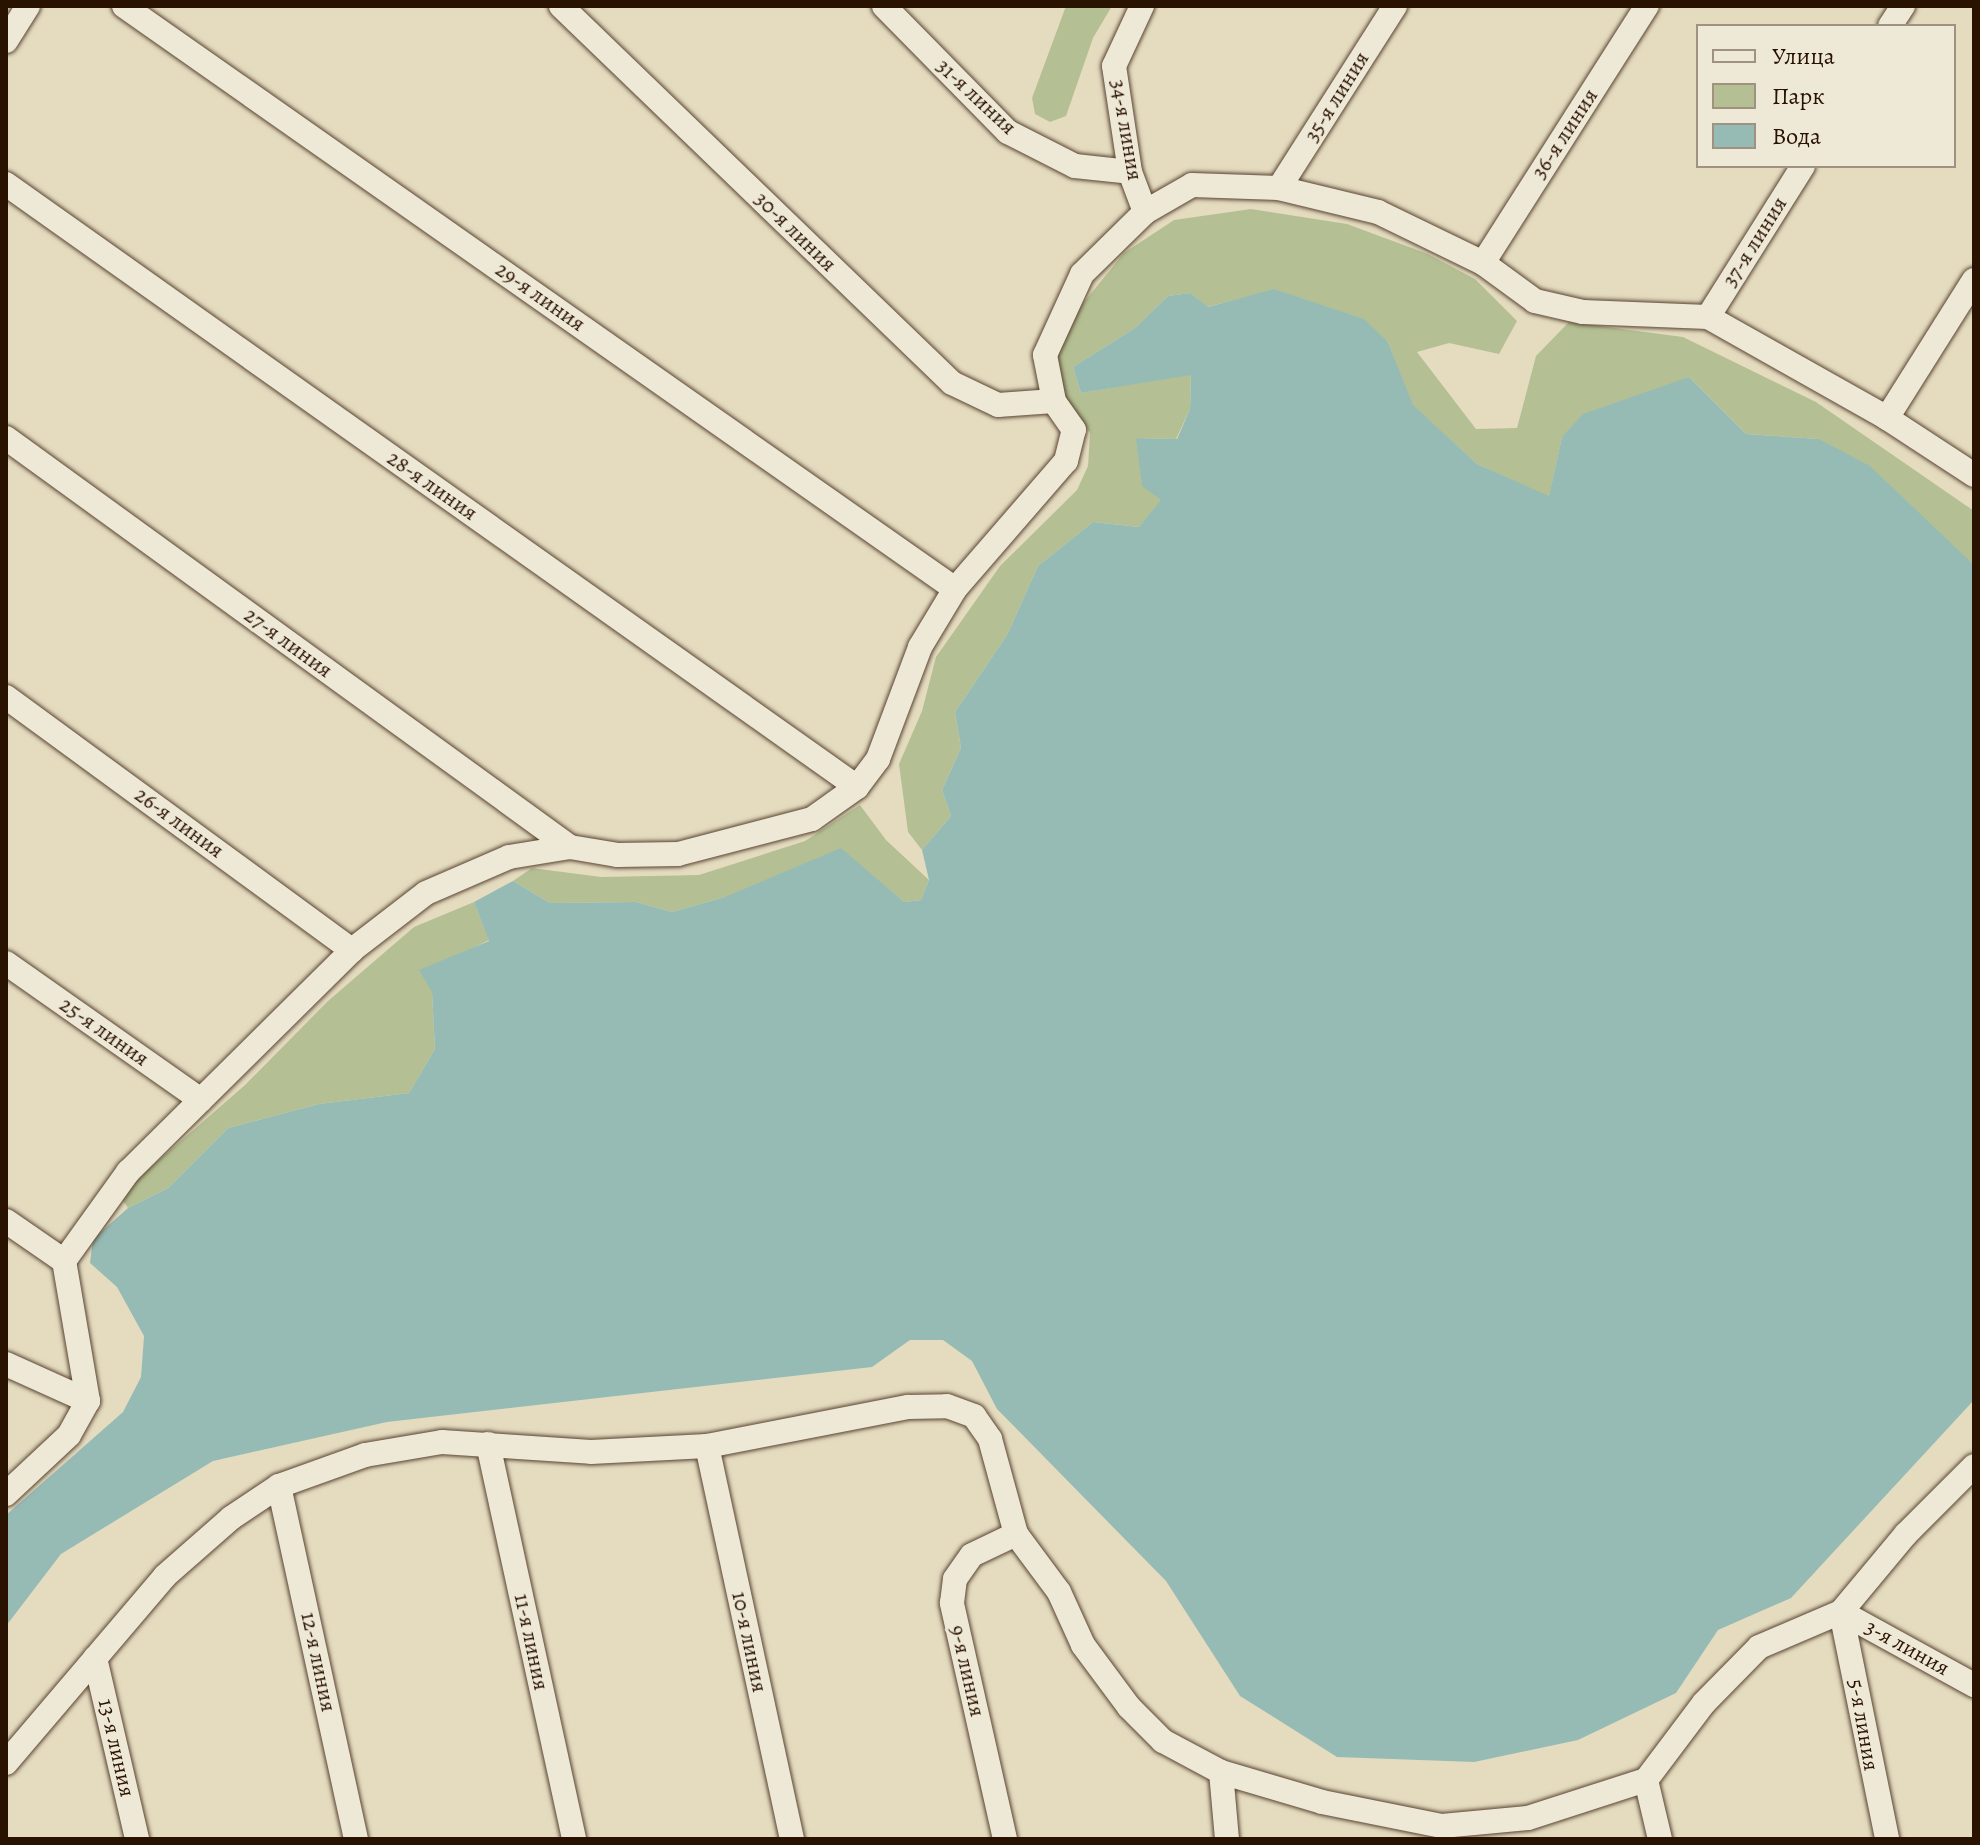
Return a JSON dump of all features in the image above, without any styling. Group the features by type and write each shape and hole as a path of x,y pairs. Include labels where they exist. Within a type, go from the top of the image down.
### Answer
{"street":[{"path":"6,41 28,6"},
{"name":"29-я линия","path":"124,6 955,589"},
{"name":"30-я линия","path":"561,6 952,383 998,405 1054,401"},
{"name":"31-я линия","path":"884,6 1008,132 1075,166 1130,172"},
{"name":"34-я линия","path":"1142,6 1114,66 1130,172 1145,212"},
{"name":"35-я линия","path":"1279,188 1395,6"},
{"name":"36-я линия","path":"1483,263 1647,6"},
{"path":"1891,24 1903,6"},
{"name":"37-я линия","path":"1708,317 1802,168"},
{"name":"28-я линия","path":"6,184 857,787"},
{"path":"6,1494 69,1435 88,1401 64,1261 128,1172 352,950 426,893 509,857 570,847 618,855 678,854 812,819 857,787 878,759 920,647 955,589 1066,461 1074,430 1054,401 1045,355 1082,274 1145,212 1192,185 1279,188 1378,212 1483,263 1535,301 1583,312 1708,317 1887,418 1974,475"},
{"path":"1887,418 1974,280"},
{"name":"27-я линия","path":"6,438 570,847"},
{"name":"26-я линия","path":"6,697 352,950"},
{"name":"25-я линия","path":"6,963 201,1100"},
{"path":"6,1221 64,1261"},
{"path":"6,1364 88,1401"},
{"path":"6,1763 165,1576 231,1518 279,1486 365,1455 442,1442 591,1452 707,1446 908,1407 947,1406 974,1416 990,1439 1016,1534 1059,1592 1083,1645 1129,1707 1163,1741 1221,1772 1322,1802 1443,1832 1528,1818 1646,1780 1704,1703 1759,1647 1841,1612 1906,1534 1974,1466"},
{"name":"11-я линия","path":"488,1444 574,1839"},
{"name":"10-я линия","path":"707,1446 792,1839"},
{"name":"12-я линия","path":"279,1486 356,1839"},
{"name":"9-я линия","path":"1005,1839 952,1603 955,1579 972,1555 1016,1534"},
{"name":"3-я линия","path":"1841,1612 1974,1685"},
{"name":"5-я линия","path":"1841,1612 1887,1839"},
{"name":"13-я линия","path":"95,1658 137,1839"},
{"path":"1221,1772 1227,1839"},
{"path":"1646,1780 1660,1839"}],"green space":[{"path":"1066,6 1112,6 1093,38 1066,116 1050,122 1035,114 1032,98"},
{"path":"1251,209 1347,224 1428,254 1475,279 1517,321 1499,354 1449,343 1417,352 1476,429 1517,428 1536,356 1569,322 1683,337 1816,402 1974,511 1974,565 1819,439 1746,434 1689,377 1562,437 1549,497 1477,464 1412,405 1388,342 1274,290 1207,307 1190,293 1168,296 1135,328 1073,367 1081,393 1191,374 1190,409 1176,439 1136,438 1162,500 1139,527 1093,522 1038,566 1007,635 955,712 961,748 942,790 951,816 922,850 908,832 899,764 922,711 936,657 1000,566 1077,490 1088,466 1090,433 1058,386 1057,354 1080,307 1124,253 1174,220"},
{"path":"860,805 886,840 929,880 921,900 904,902 890,891 725,897 672,912 636,902 550,903 513,881 532,868 601,877 699,875 805,841"},
{"path":"474,902 489,940 463,953 432,992 435,1049 409,1093 319,1104 228,1128 168,1188 128,1208 119,1195 245,1085 328,1001 414,927"}],"water":[{"path":"1274,289 1364,319 1388,342 1413,405 1477,464 1549,496 1562,437 1583,414 1689,377 1746,434 1819,439 1870,466 1974,565 1974,1400 1791,1598 1718,1630 1676,1693 1578,1740 1474,1762 1337,1757 1240,1696 1166,1581 997,1409 972,1361 943,1340 910,1340 872,1367 387,1422 213,1461 61,1554 6,1626 6,1515 123,1412 141,1377 144,1336 117,1287 90,1263 93,1239 128,1208 168,1188 228,1128 319,1104 409,1093 435,1049 432,992 419,970 489,941 474,902 513,881 550,903 636,902 672,912 725,897 841,848 904,902 921,900 929,880 922,850 951,816 942,790 961,748 955,712 1007,635 1038,566 1093,522 1139,527 1161,500 1142,486 1136,438 1177,439 1190,409 1191,375 1081,393 1073,367 1135,328 1168,296 1190,293 1208,307"}]}
